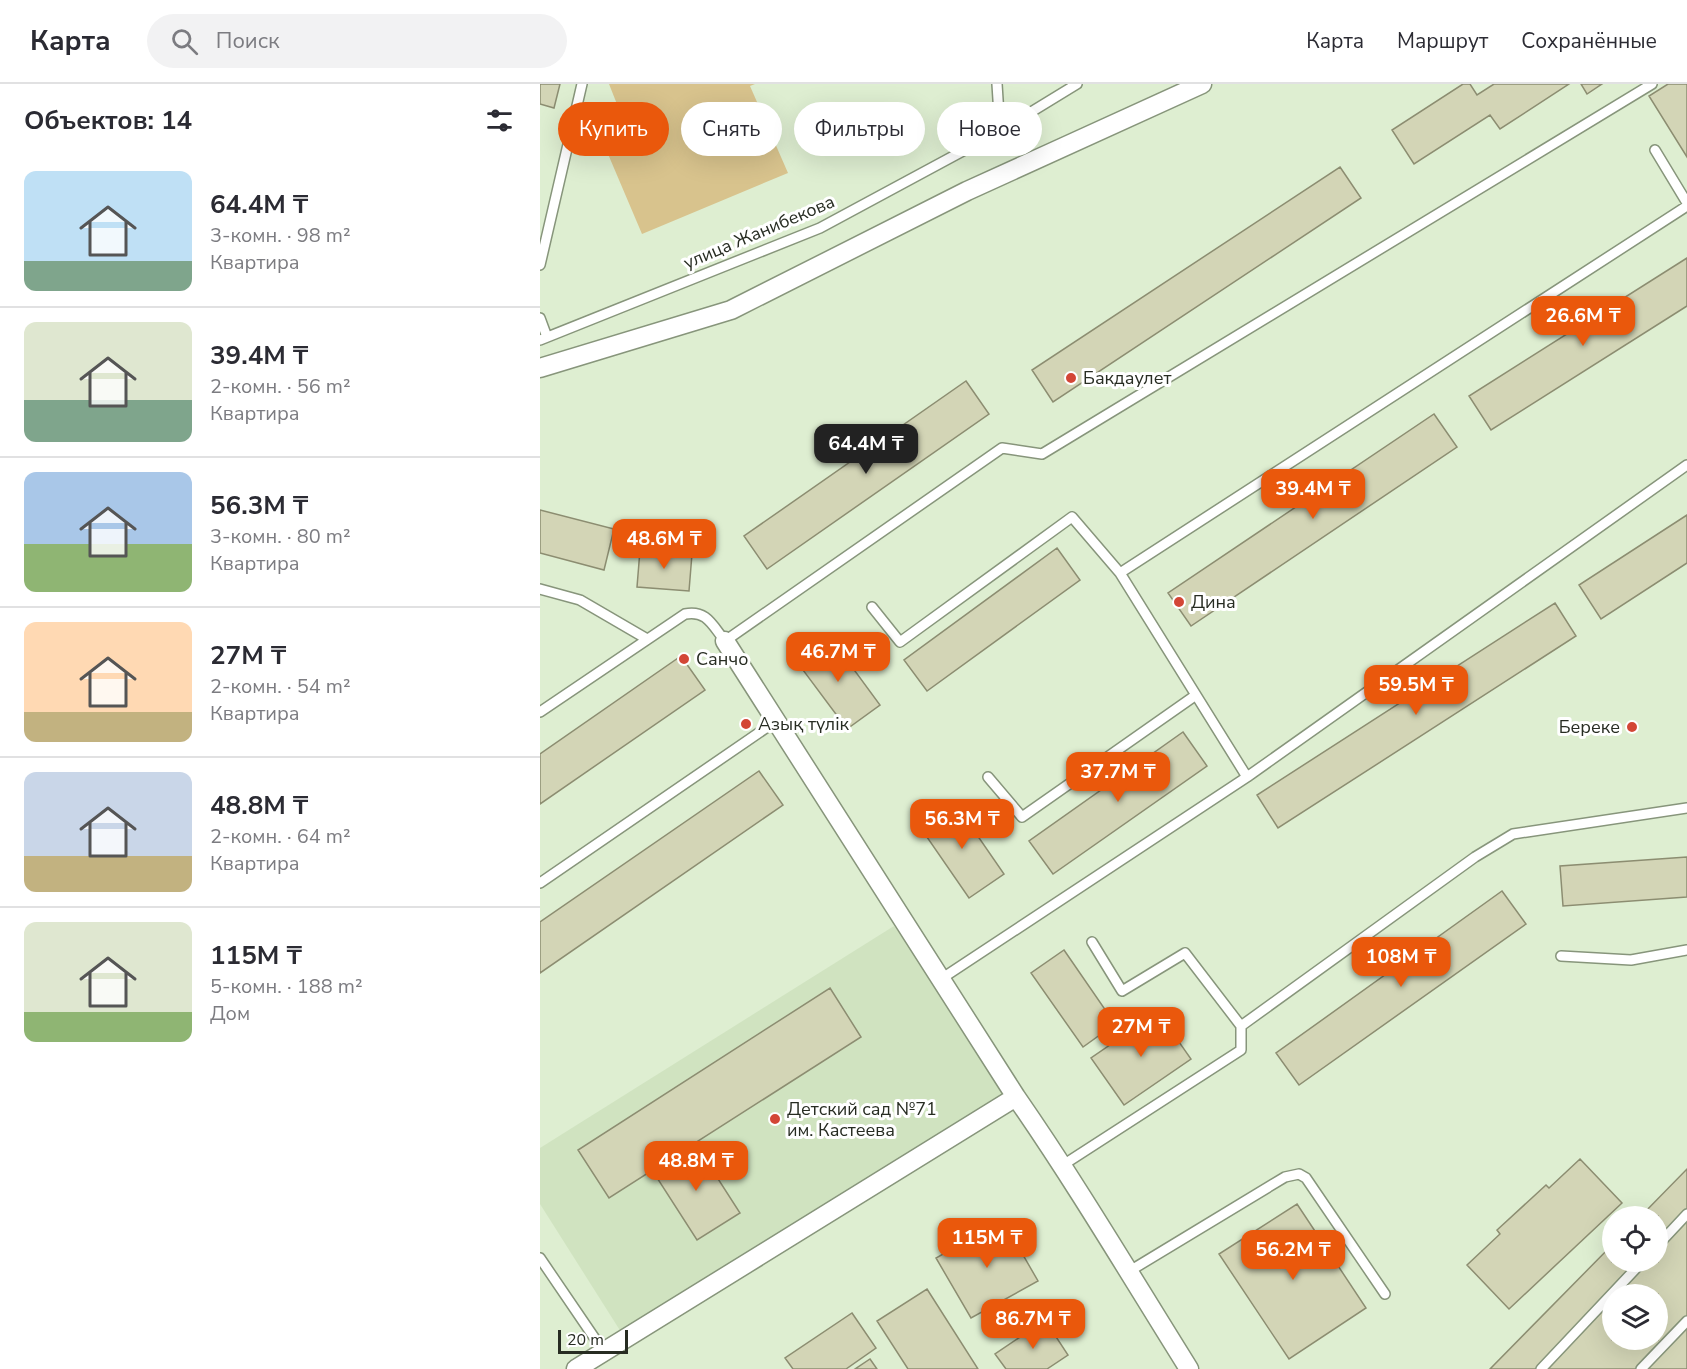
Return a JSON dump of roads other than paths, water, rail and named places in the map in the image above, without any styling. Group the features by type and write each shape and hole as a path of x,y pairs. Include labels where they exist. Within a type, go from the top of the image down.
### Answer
{"street":[{"path":"540,368 731,310 967,191 1202,84"},
{"path":"725,641 1016,1097 1063,1165 1190,1369"},
{"path":"576,1369 1016,1097"}],"lane":[{"path":"540,265 582,84"},
{"path":"998,84 999,102"},
{"name":"улица Жанибекова","path":"1042,105 1077,84"},
{"path":"540,712 685,614 696,612 705,616 725,641 1002,448 1042,454 1652,84"},
{"path":"1120,573 1687,204 1655,150"},
{"name":"улица Жанибекова","path":"543,338 820,228 954,156"},
{"path":"540,318 543,338"},
{"path":"941,979 1247,777 1687,465"},
{"path":"872,607 900,642 1072,517 1120,573 1247,777"},
{"path":"540,589 580,600 647,639"},
{"path":"988,777 1022,817 1196,695"},
{"path":"540,883 776,722"},
{"path":"1241,1026 1475,856 1513,834 1687,808"},
{"path":"1063,1165 1240,1050 1241,1026 1185,953 1122,991 1092,942"},
{"path":"1561,957 1631,960 1687,950"},
{"path":"1128,1272 1285,1178 1299,1174 1306,1178 1384,1294"},
{"path":"1668,1234 1687,1214"},
{"path":"540,1258 543,1270 604,1352"},
{"path":"1541,1369 1633,1272"},
{"path":"1641,1369 1687,1321"}],"place":[{"name":"Бакдаулет","path":"1071,378"},
{"name":"Дина","path":"1179,602"},
{"name":"Санчо","path":"684,659"},
{"name":"Азық түлік","path":"746,724"},
{"name":"Береке","path":"1632,727"},
{"name":"Детский сад №71 им. Кастеева","path":"775,1119"}]}
